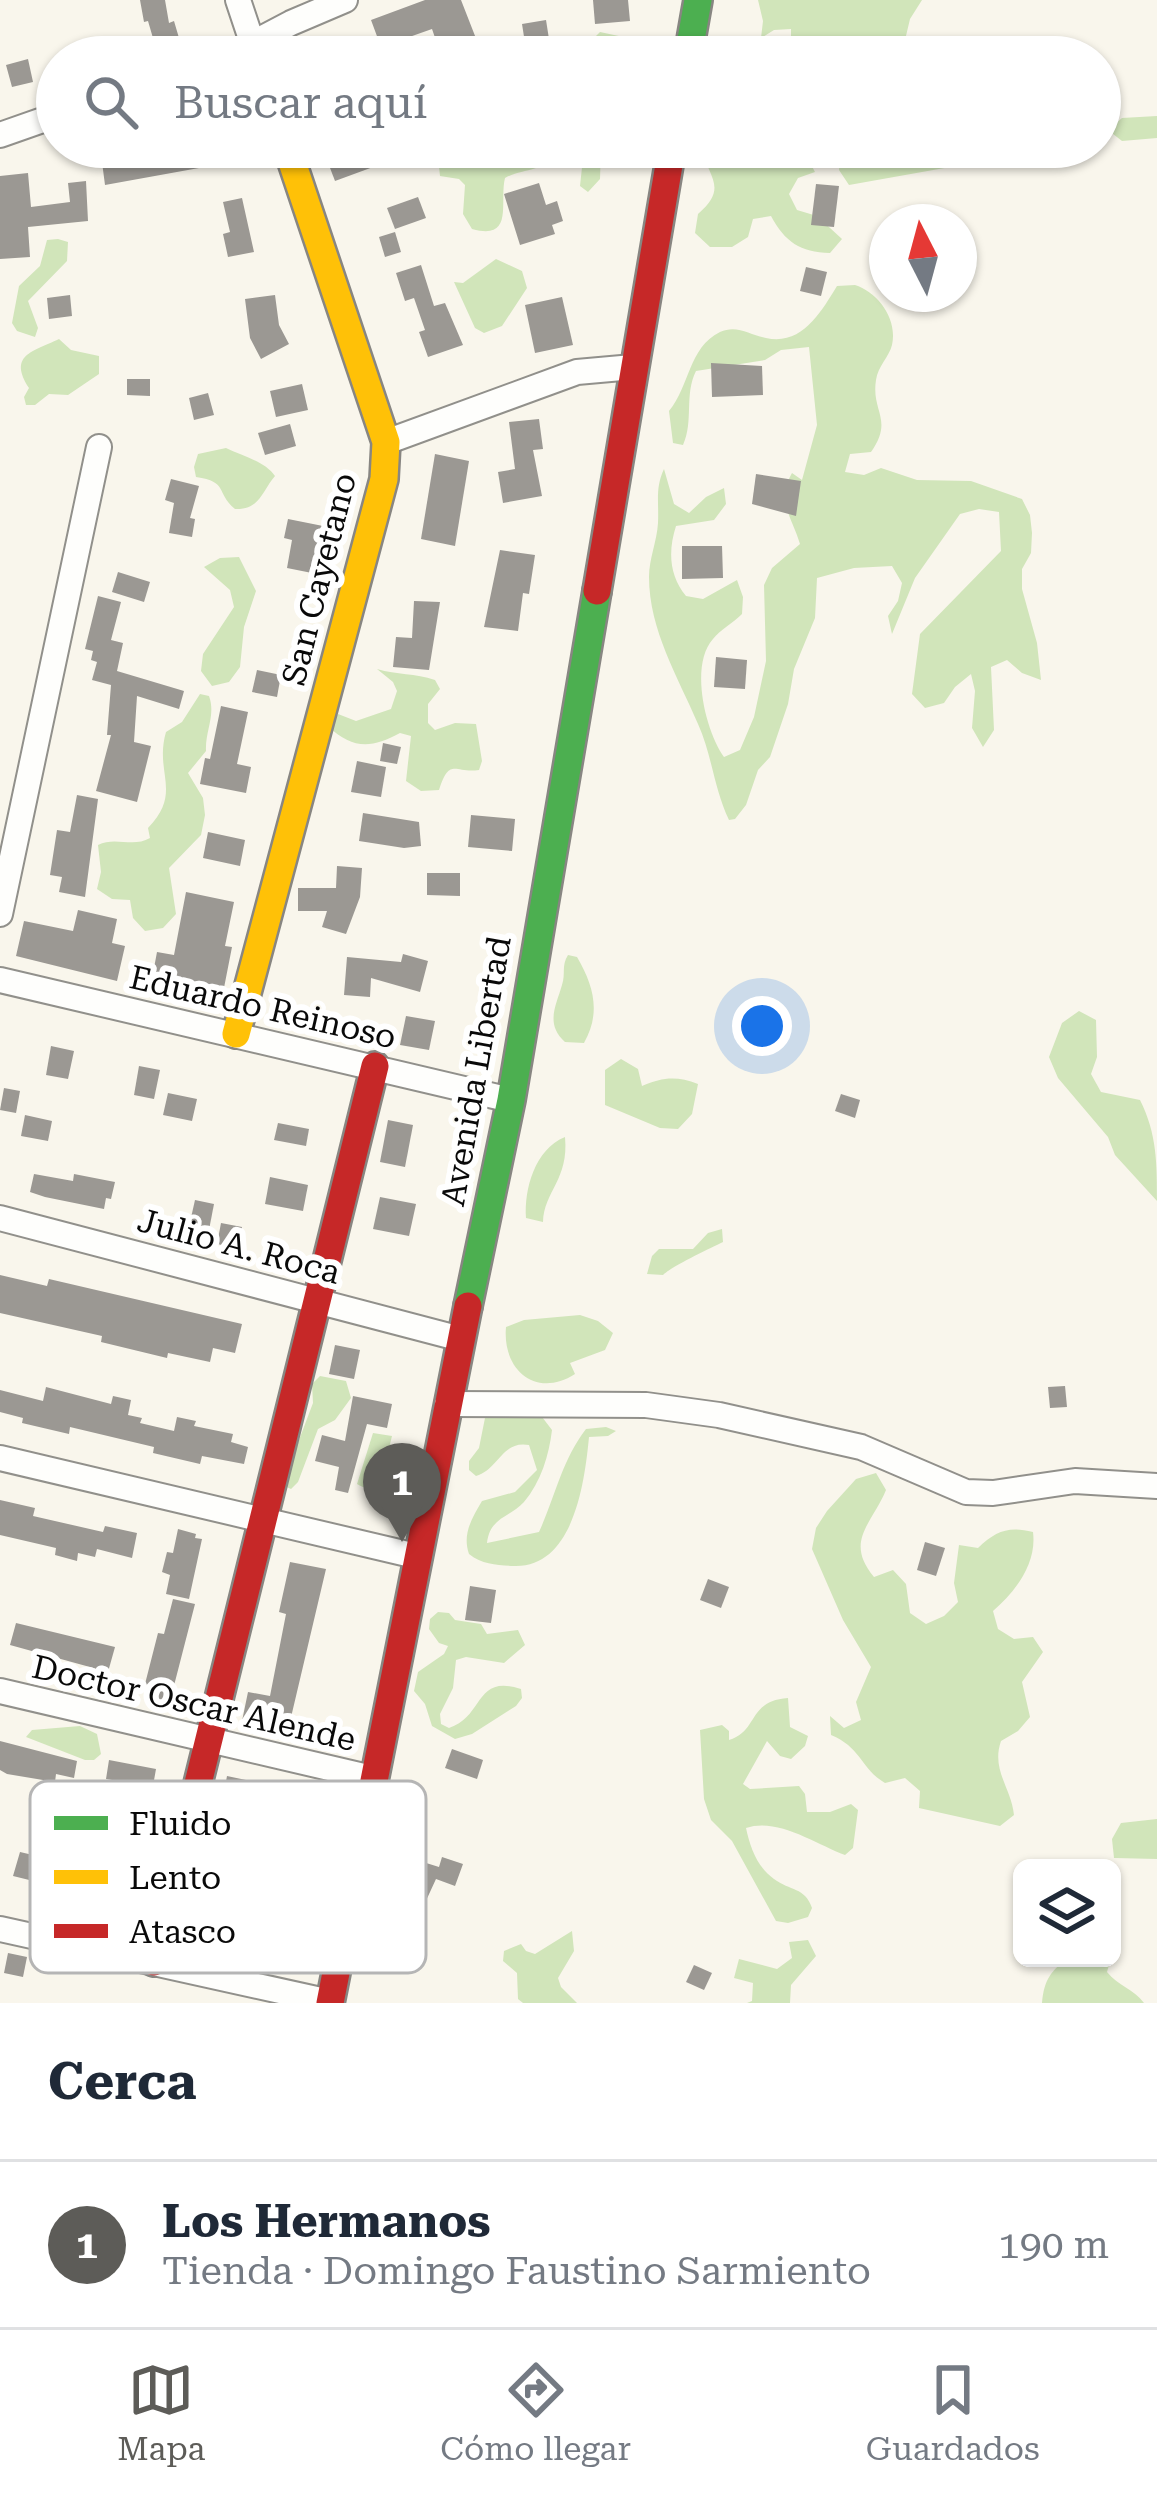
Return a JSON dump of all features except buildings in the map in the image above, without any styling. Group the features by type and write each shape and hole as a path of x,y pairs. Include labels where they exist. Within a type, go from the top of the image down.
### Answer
{"main road":[{"path":"692,36 698,0"},
{"name":"San Cayetano","path":"236,1034 383,479 386,442 294,168"},
{"name":"Avenida Libertad","path":"371,1781 511,1100 668,168"},
{"path":"198,1781 375,1066"},
{"name":"Avenida Libertad","path":"330,2003 336,1973"}],"street":[{"path":"238,0 250,36"},
{"path":"274,36 291,22 346,0"},
{"path":"0,135 36,122"},
{"path":"386,442 577,372 633,367"},
{"path":"0,914 100,447"},
{"name":"Eduardo Reinoso","path":"0,980 511,1100"},
{"name":"Julio A. Roca","path":"0,1218 461,1339"},
{"path":"447,1404 646,1405 719,1414 861,1447 966,1492 993,1493 1075,1481 1157,1486"},
{"path":"0,1458 416,1556"},
{"name":"Doctor Oscar Alende","path":"0,1691 372,1778"},
{"path":"0,1929 30,1936"},
{"path":"198,1973 330,2003"}],"green space":[{"path":"758,0 922,0 906,36 791,36 791,29 761,36"},
{"path":"1157,116 1157,138 1122,141 1122,118"},
{"path":"439,168 537,168 505,178 500,224 486,231 472,229 463,214 465,185 459,179 440,176"},
{"path":"582,168 600,168 600,179 588,192 580,186"},
{"path":"709,168 813,168 815,172 798,178 789,194 797,210 817,216 842,239 830,253 802,248 782,233 771,216 753,219 748,237 732,247 710,247 695,233 698,214 713,196"},
{"path":"839,168 945,168 849,185"},
{"path":"47,240 68,242 67,261 28,301 38,328 35,337 17,331 12,323 19,286 40,266"},
{"path":"496,259 522,271 527,288 502,326 484,333 475,328 454,282 463,283"},
{"path":"855,285 869,293 869,312 886,312 893,335 876,380 878,441 871,452 850,454 845,472 864,475 881,468 917,480 971,481 1022,499 1032,533 1022,589 1037,643 1041,680 1007,660 991,667 994,730 983,747 972,728 975,691 971,674 944,703 925,708 912,694 920,634 1001,551 999,512 979,509 960,514 915,578 892,634 888,616 902,583 892,566 854,568 817,578 815,618 794,669 770,757 758,770 746,805 729,820 703,736 666,653 650,597 659,482 664,469 674,504 689,513 724,488 726,504 714,520 676,526 671,554 676,580 686,596 703,599 737,580 743,597 742,614 713,639 702,665 706,716 724,757 740,750 754,717 766,661 764,585 772,568 800,544 785,492 792,473 802,480 817,425 809,347 696,371 683,445 673,443 669,411 709,339 732,329 766,338 790,337 809,325 837,286"},
{"path":"59,339 71,350 99,356 99,374 68,395 49,394 35,405 26,405 29,388 22,361"},
{"path":"226,448 275,476 250,506 235,509 218,485 196,477 198,454"},
{"path":"239,557 256,591 244,627 240,667 229,682 212,686 201,671 203,654 234,607 230,590 204,567 220,558"},
{"path":"377,669 435,680 440,689 428,704 428,723 435,730 455,723 476,724 479,770 450,770 439,790 421,791 406,781 411,736 400,733 362,744 328,726 338,714 356,721 391,709 397,691"},
{"path":"200,694 209,696 211,703 206,751 188,773 203,798 201,835 169,868 176,914 163,928 145,931 133,918 130,900 112,899 97,889 101,872 98,845 150,838 148,828 166,793 166,732 182,722"},
{"path":"568,955 577,957 593,1000 584,1043 565,1042 555,1028"},
{"path":"1079,1011 1096,1020 1097,1057 1091,1074 1101,1092 1140,1100 1146,1113 1155,1149 1157,1201 1115,1155 1108,1137 1058,1078 1049,1057 1062,1023"},
{"path":"621,1059 638,1069 642,1086 670,1079 698,1084 692,1114 678,1129 660,1128 605,1105 605,1070"},
{"path":"565,1137 563,1164 543,1222 526,1218 527,1195 539,1160"},
{"path":"722,1229 723,1242 663,1275 647,1274 659,1249 693,1249 708,1233"},
{"path":"580,1315 613,1333 605,1350 570,1363 575,1374 561,1381 547,1383 524,1376 510,1356 506,1327 524,1320"},
{"path":"320,1376 346,1381 351,1398 335,1420 318,1429 291,1489 282,1485 313,1403 312,1384"},
{"path":"486,1413 539,1413 552,1430 535,1486 524,1502 496,1523 487,1543 539,1532 565,1466 586,1429 616,1431 589,1437 573,1518 551,1552 535,1563 496,1565 469,1554 467,1533 482,1501 515,1492 537,1470 529,1445 520,1445 476,1476 469,1470"},
{"path":"373,1433 392,1436 390,1444 397,1451 394,1477 367,1488 357,1484"},
{"path":"876,1473 886,1490 864,1533 861,1553 874,1577 893,1570 906,1584 910,1613 926,1624 944,1616 958,1602 954,1583 959,1545 978,1548 1003,1531 1033,1532 1032,1555 1023,1576 993,1611 998,1629 1014,1639 1033,1637 1043,1652 1022,1682 1030,1717 1001,1741 1000,1770 1014,1815 1000,1826 919,1808 920,1791 905,1778 885,1783 849,1746 831,1735 830,1716 844,1728 861,1720 856,1702 871,1667 843,1620 812,1549 816,1528 827,1511 856,1479"},
{"path":"438,1612 481,1624 487,1634 518,1630 525,1645 504,1663 466,1657 456,1660 441,1724 449,1728 461,1722 495,1687 521,1689 522,1698 472,1734 455,1739 432,1726 425,1704 414,1691 418,1672 448,1646 439,1643 429,1629 430,1619"},
{"path":"788,1698 790,1727 808,1736 805,1746 791,1759 780,1756 767,1741 743,1784 750,1789 799,1786 807,1812 830,1812 851,1804 858,1810 853,1848 845,1855 783,1829 746,1828 763,1869 809,1901 808,1917 788,1923 776,1921 732,1841 711,1820 704,1799 700,1730 722,1725 729,1731 729,1740 745,1730 766,1705"},
{"path":"80,1726 97,1734 101,1754 94,1760 26,1737 32,1730"},
{"path":"1157,1819 1157,1859 1114,1858 1112,1839 1121,1823"},
{"path":"572,1931 574,1951 558,1978 577,2003 523,2003 518,1999 517,1973 503,1961 504,1951 521,1944 535,1954"},
{"path":"808,1940 816,1956 791,1985 790,2003 747,2003 752,2001 753,1983 734,1978 739,1959 777,1969 792,1958 789,1942"},
{"path":"1057,1967 1108,1967 1107,1972 1144,2003 1042,2003"}],"traffic: fast":[{"path":"692,36 698,0"},
{"path":"468,1306 511,1100 597,591"}],"traffic: slow":[{"path":"236,1034 384,479 386,442 294,168"}],"traffic: jam":[{"path":"597,591 668,168"},
{"path":"199,1781 375,1066"},
{"path":"374,1781 468,1306"},
{"path":"330,2003 336,1973"}],"place":[{"name":"Los Hermanos","path":"402,1542"}]}
